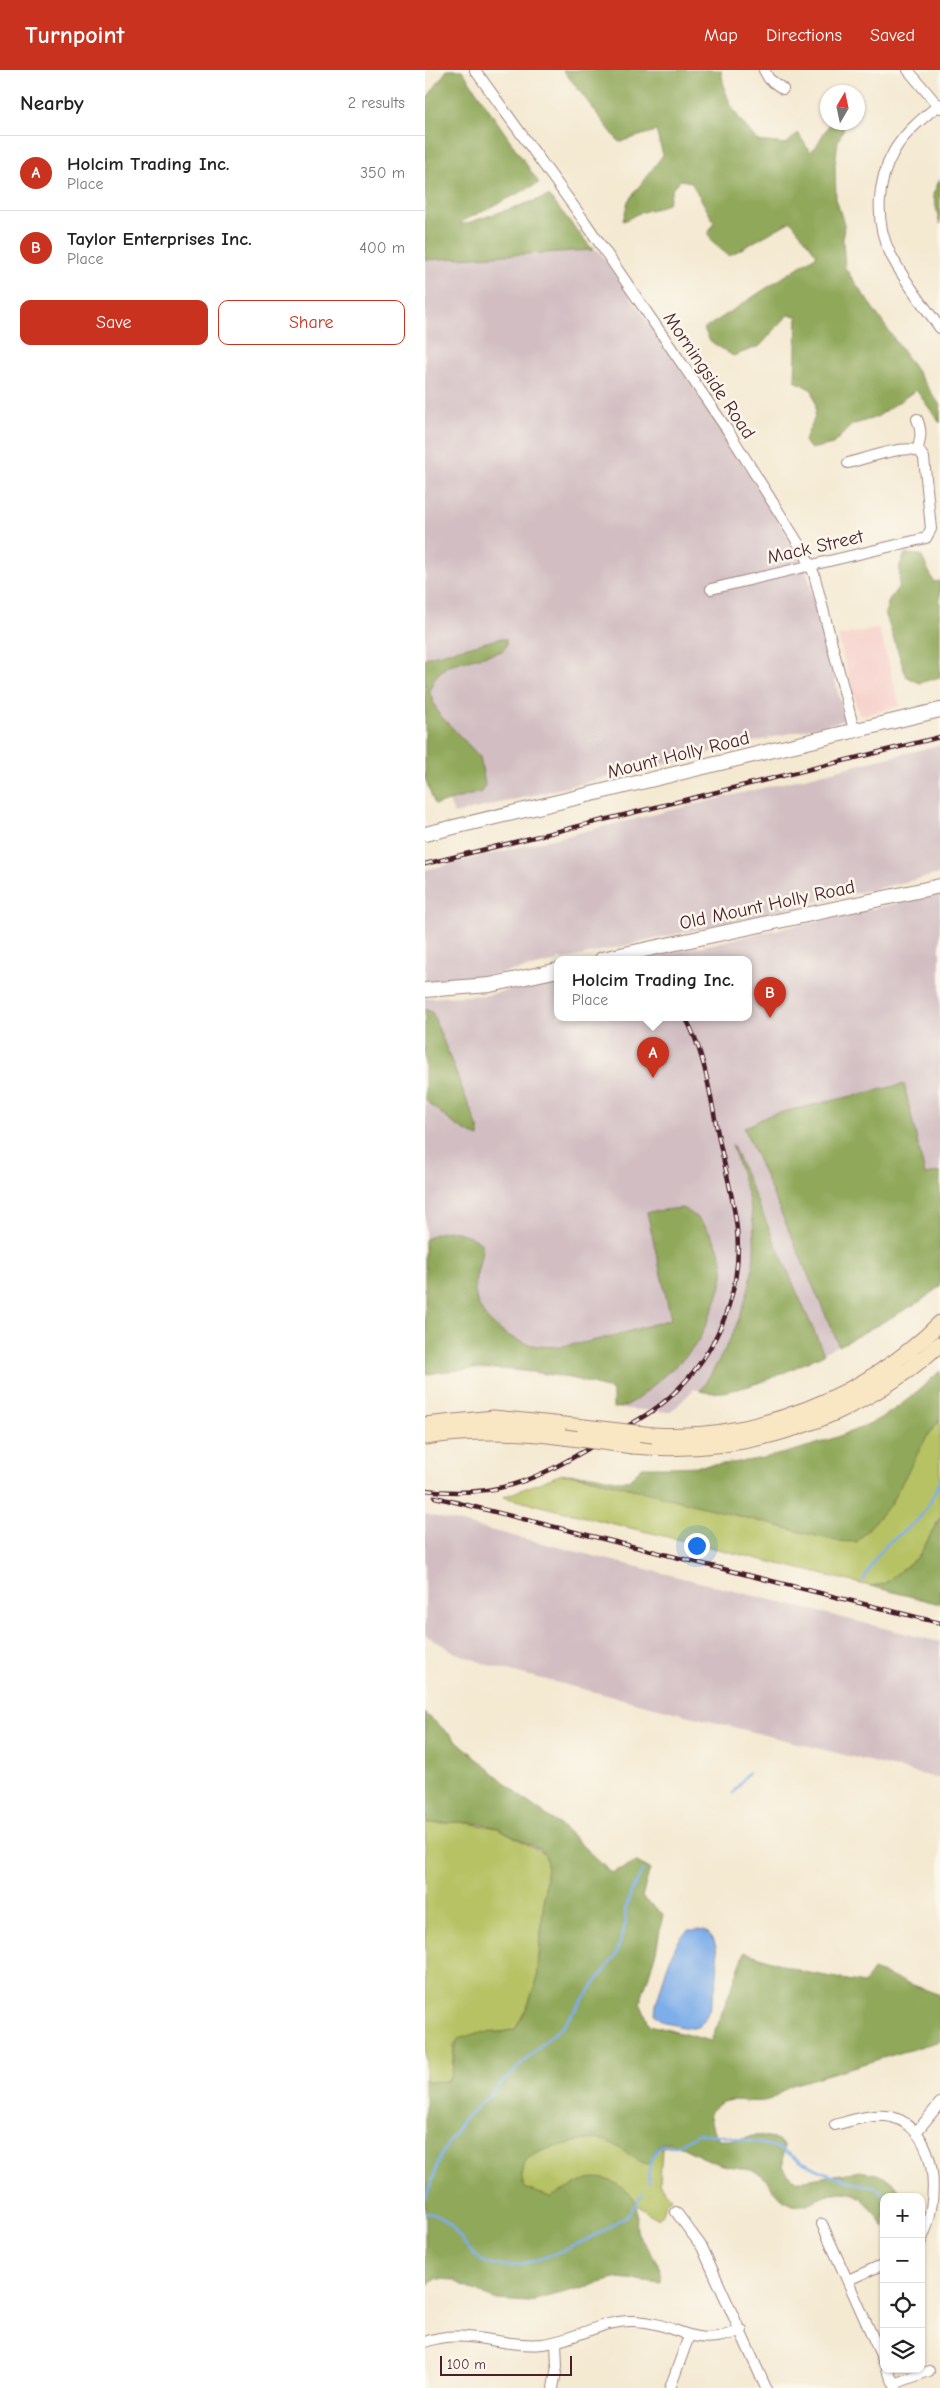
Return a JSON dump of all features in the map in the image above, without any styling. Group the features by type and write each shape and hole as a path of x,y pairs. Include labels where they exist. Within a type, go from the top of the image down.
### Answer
{"main road":[{"path":"425,1425 494,1418 653,1435 687,1435 747,1426 814,1406 854,1387 887,1366 940,1323"},
{"path":"425,1437 459,1432 506,1431 633,1446 683,1448 740,1442 801,1427 867,1398 920,1362 940,1344"}],"street":[{"name":"Morningside Road","path":"475,70 585,222 730,434 811,566 855,730"},
{"path":"764,70 769,79 783,89"},
{"path":"908,70 939,106 907,134 895,149 888,164 879,201 880,219 890,253 940,328"},
{"path":"848,463 902,450 917,451 921,433 917,419"},
{"name":"Mack Street","path":"711,589 926,538 931,529 924,458 917,451"},
{"name":"Mount Holly Road","path":"425,834 940,710"},
{"name":"Old Mount Holly Road","path":"616,956 940,886"},
{"path":"425,990 491,985 554,971"},
{"path":"918,2130 940,2103"},
{"path":"835,2124 881,2116 902,2121 918,2130 929,2143 938,2170 934,2215 922,2238"},
{"path":"677,2212 703,2246 767,2388"},
{"path":"822,2224 880,2353"},
{"path":"848,2280 880,2266"},
{"path":"425,2342 435,2338 454,2336 513,2344 556,2342 628,2321 660,2325 689,2336 711,2339 742,2330"},
{"path":"670,2388 689,2336"},
{"path":"553,2388 557,2367 556,2342"},
{"path":"889,2373 895,2386 929,2371"}],"shaded area":[{"path":"598,250 725,433 801,559 807,573 845,720 454,814 425,738 425,260"},
{"path":"879,628 900,706 859,716 838,636"},
{"path":"940,745 940,874 579,956 554,956 554,962 522,969 443,984 425,984 425,870"},
{"path":"940,894 940,1286 921,1301 879,1325 765,1382 711,1394 694,1389 671,1412 613,1408 613,1391 583,1380 504,1370 451,1369 425,1375 425,998 488,995 554,979 554,1021 752,1021 752,956 657,956"},
{"path":"425,1514 940,1642 940,1779 491,1666 456,1653 425,1635"}],"green space":[{"path":"447,70 462,70 539,183 463,221 461,225 549,196 593,250 425,260 425,101"},
{"path":"563,70 721,70 726,92 733,109 758,141 786,144 798,133 810,152 815,148 826,130 843,130 838,141 835,164 836,199 844,224 845,268 940,405 940,423 916,390 877,417 852,425 833,444 811,449 804,442 816,412 816,406 812,390 795,381 797,316 788,315 760,346 733,356 710,341 704,329 817,255 791,221 729,256 713,243 708,234 714,222 691,182 681,180 673,188 668,203 623,221 628,201 663,155 656,131 619,142"},
{"path":"940,179 940,224 933,194"},
{"path":"905,554 921,555 934,582 940,581 940,677 919,683 906,676 885,613 889,600 899,586 900,565"},
{"path":"498,639 506,639 506,646 503,651 448,665 436,676 429,691 438,713 480,757 485,785 481,792 435,805 425,778 425,658"},
{"path":"425,1009 432,1012 479,1131 479,1137 457,1126 425,1099"},
{"path":"904,1084 925,1175 940,1172 940,1286 921,1301 839,1346 744,1128 770,1115"},
{"path":"732,1144 824,1354 763,1381 729,1391 713,1393 700,1391 722,1355 740,1317 751,1276 754,1255 751,1211"},
{"path":"682,1208 699,1220 712,1236 721,1256 723,1266 722,1283 708,1321 696,1344 683,1359 631,1403 619,1408 613,1408 613,1391 544,1373 520,1370 471,1369 425,1375 425,1240 432,1235 447,1231 461,1233 482,1244 475,1284 476,1297 485,1315 500,1330 519,1341 529,1344 539,1346 570,1345 605,1338 671,1319 647,1212"},
{"path":"940,1371 940,1420 926,1438 891,1503 857,1542 836,1541 582,1476 562,1474 592,1475 621,1481 630,1479 642,1467 717,1465 786,1453 834,1438 876,1420 905,1402"},
{"path":"940,1420 940,1517 920,1555 884,1584 870,1586 503,1497 562,1474 582,1476 638,1490 926,1438"},
{"path":"940,1517 940,1604 870,1586 884,1584 920,1555"},
{"path":"425,1713 525,1800 564,1828 611,1873 637,1862 650,1869 642,1897 663,1914 656,1952 640,2003 650,2025 711,2041 745,1952 804,1972 864,1983 873,1970 940,1995 940,2041 792,2085 768,2100 737,2100 723,2103 709,2114 713,2129 719,2140 766,2136 784,2145 783,2166 789,2176 798,2181 860,2171 877,2174 893,2181 900,2193 880,2193 880,2222 871,2208 858,2196 841,2192 830,2194 806,2204 792,2205 777,2195 760,2174 750,2170 719,2164 670,2142 662,2143 655,2151 651,2162 647,2164 635,2159 608,2142 589,2140 548,2149 532,2156 522,2168 525,2188 550,2197 592,2178 608,2180 622,2187 633,2198 636,2205 638,2232 658,2264 662,2276 661,2283 619,2278 528,2302 497,2300 471,2290 454,2280 437,2279 425,2286 425,2079 430,2082 447,2081 452,2070 454,2049 458,2039 477,2033 502,2032 515,2029 527,2008 537,1980 547,1864 545,1854 539,1849 498,1828 483,1824 459,1822 425,1824"},
{"path":"459,1822 498,1828 545,1854 547,1864 537,1980 527,2008 515,2029 502,2032 477,2033 454,2045 452,2073 447,2081 430,2082 425,2079 425,1824"},
{"path":"649,2119 686,2145 662,2147 660,2183 671,2199 666,2202 661,2216 658,2218 611,2185 546,2206 516,2190 515,2154"}],"water":[{"path":"689,1930 706,1932 714,1940 718,1966 709,2010 697,2027 685,2028 666,2023 655,2014 668,1964 678,1943"}],"waterway":[{"path":"863,1581 875,1559 887,1544 917,1521 930,1503 940,1480"},
{"path":"733,1793 748,1773"},
{"path":"425,2200 441,2155 463,2120 566,2022 616,1955 626,1920 625,1911 631,1892 643,1870"},
{"path":"649,2183 651,2162 655,2153 662,2145 676,2146 697,2134 705,2134 728,2136 780,2148 800,2161 832,2176 876,2188 882,2193"},
{"path":"425,2213 443,2219 469,2249 484,2262 498,2265 516,2264 537,2260 599,2233 627,2215 643,2193"}],"railway":[{"path":"425,864 940,737"},
{"path":"425,1490 473,1492 494,1489 515,1484 554,1468 635,1422 663,1403 688,1378 714,1341 724,1320 736,1276 737,1229 703,1062 687,1021"},
{"path":"435,1497 940,1623"}],"place":[{"name":"Taylor Enterprises Inc.","path":"770,1018"},
{"name":"Holcim Trading Inc.","path":"653,1078"}]}
